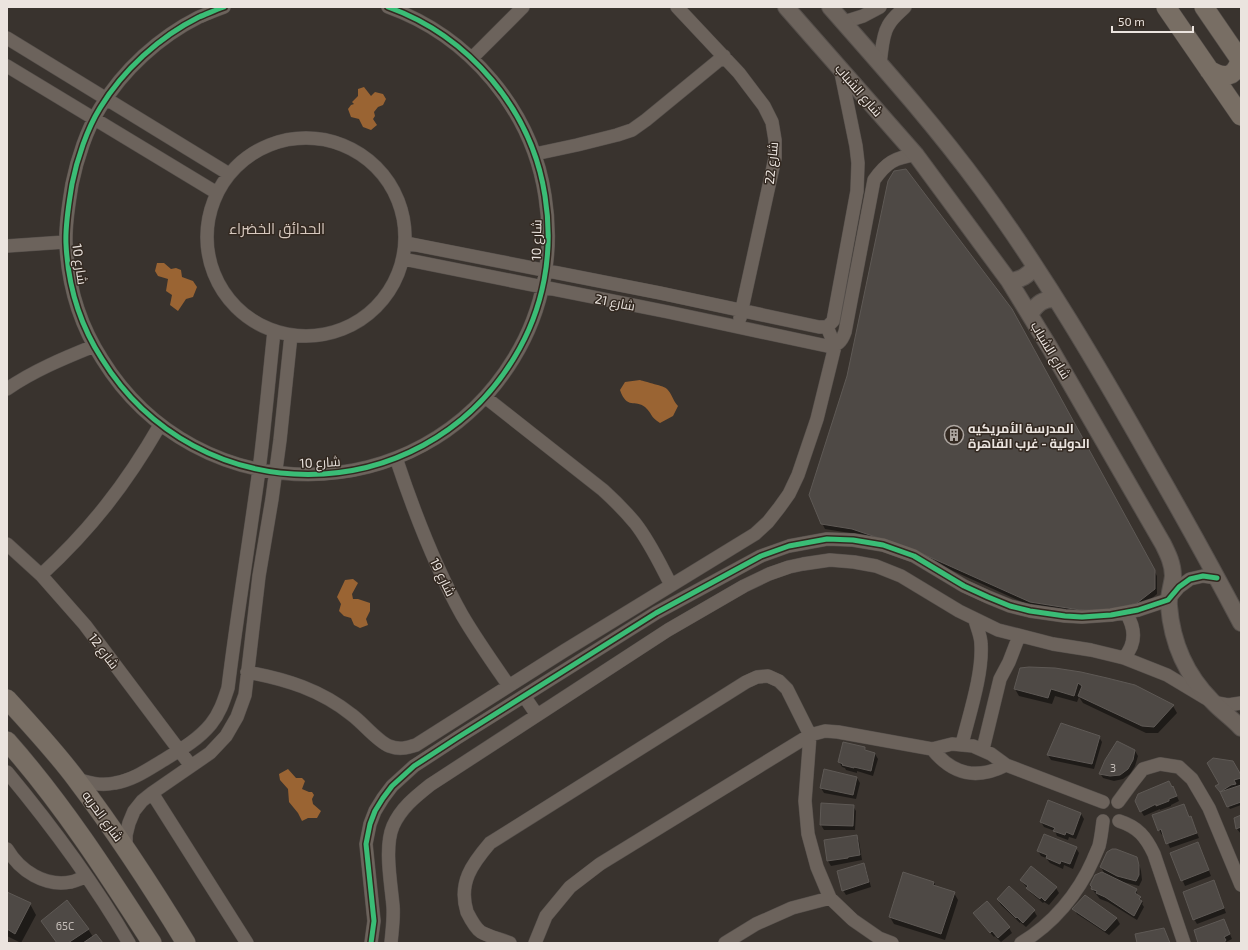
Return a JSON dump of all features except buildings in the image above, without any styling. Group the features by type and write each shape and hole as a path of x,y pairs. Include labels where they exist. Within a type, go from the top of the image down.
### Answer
{"main road":[{"path":"1166,7 1241,116"},
{"path":"1204,7 1240,60 1236,70 1228,75 1221,76 1209,70"},
{"name":"شارع الحريه","path":"7,698 76,779 126,848 186,943"},
{"path":"7,741 53,797 107,873 152,943"}],"street":[{"name":"شارع 10","path":"224,7 198,18 172,33 147,52 125,74 106,98 94,118 82,148 73,178 65,242 69,278 79,313 94,346 112,376 140,407 160,425 207,453 233,463 276,473 306,475 337,473 367,468 396,458 439,436 471,412 505,373 521,346 534,317 546,271 549,243 548,215 543,184 535,154 524,128 498,87 472,58 447,37 419,20 388,7"},
{"path":"472,58 523,7"},
{"name":"شارع 22","path":"677,7 739,73 764,106 772,122 775,140 775,158 738,327"},
{"name":"شارع الشباب","path":"786,7 916,154 1009,281 1030,314 1170,558 1173,576 1168,600 1170,623 1176,645 1185,666 1197,685 1212,702 1241,728"},
{"path":"830,7 915,103 1004,221 1035,266 1074,327 1131,424 1241,623"},
{"path":"844,22 863,16 880,7"},
{"path":"880,63 885,32 893,19 905,7"},
{"path":"7,38 229,174"},
{"path":"535,154 578,145 632,130 724,56"},
{"path":"7,66 217,192"},
{"path":"247,672 292,682 313,690 333,701 351,714 382,742 397,748 406,748 416,745 755,534 768,522 779,508 798,475 817,419 831,346 823,327 833,321 856,191 858,163 856,146 840,68"},
{"path":"297,138 324,139 351,149 375,165 392,188 403,215 406,243 403,259 392,286 374,310 349,326 328,333 321,335 291,335 274,331 255,322 238,309 224,293 214,274 208,254 207,233 210,212 217,192 229,174 248,156 272,144 297,138"},
{"path":"831,346 840,342 845,332 874,180 881,170 891,161 903,156 916,154"},
{"path":"7,246 65,242"},
{"name":"شارع 21","path":"406,243 823,327"},
{"name":"شارع 21","path":"403,259 831,346"},
{"path":"1009,281 1024,278 1035,266"},
{"path":"1030,314 1035,306 1042,301 1056,299"},
{"path":"76,779 88,783 101,784 128,780 196,739 211,724 218,714 228,688 243,573 259,470 268,399 274,331"},
{"path":"126,848 126,835 129,822 134,811 142,801 210,753 226,736 238,717 245,695 259,576 276,473 291,335"},
{"path":"7,389 30,375 64,358 94,346"},
{"path":"485,397 596,485 620,506 636,524 649,543 671,585"},
{"path":"41,575 99,516 132,472 160,425"},
{"name":"شارع 19","path":"396,458 412,506 442,578 484,651 509,686"},
{"path":"371,943 374,920 366,844 370,824 375,811 392,786 414,766 656,613 761,556 789,546 814,541 853,540 883,545 914,556 964,586 1010,606 1030,611 1064,616 1111,615 1126,613 1168,600 1179,587 1190,579 1203,576 1217,578"},
{"name":"شارع 12","path":"7,544 41,575 85,625 191,766"},
{"path":"391,943 393,908 389,848 393,826 403,809 415,797 430,785 668,630 744,586 769,574 803,564 830,560 876,566 901,576 975,620 998,630 1053,644 1091,650 1124,658 1167,675 1212,702 1228,705 1241,703"},
{"path":"1124,658 1132,647 1134,633 1133,626 1126,613"},
{"path":"962,744 980,668 981,642 975,620"},
{"path":"983,749 1000,679 1019,636"},
{"path":"510,943 480,931 470,918 464,902 464,885 470,869 490,842 757,677 768,676 779,681 787,689 810,735 805,801 808,834 817,867 830,898 853,920 879,938 892,943"},
{"path":"976,687 997,692"},
{"path":"524,696 538,715"},
{"path":"535,943 546,916 570,887 600,864 810,735 825,731 932,749 947,745 962,744 983,749 1006,765 1103,802"},
{"path":"932,749 949,766 959,771 971,774 995,771 1006,765"},
{"path":"1118,802 1144,769 1160,764 1179,767 1192,779 1209,808 1241,885"},
{"path":"7,791 11,776"},
{"path":"11,776 37,809 86,877 129,943"},
{"path":"152,793 247,943"},
{"path":"1113,800 1118,802 1124,811 1123,817 1114,824 1108,824 1103,821 1099,812 1100,806 1103,802 1113,800"},
{"path":"1021,943 1051,920 1071,898 1087,873 1099,846 1103,821"},
{"path":"1119,821 1129,824 1140,832 1148,842 1154,854 1184,943"},
{"path":"7,849 19,866 44,880 70,882 86,877"},
{"path":"725,943 756,924 792,908 830,898"}],"shaded area":[{"path":"364,87 371,96 375,92 383,94 386,99 383,105 378,107 374,112 375,116 373,119 377,125 371,130 363,127 359,119 351,117 348,109 354,104 352,102 358,96 358,89"},
{"path":"157,263 164,263 171,269 176,268 181,270 182,277 193,281 197,287 193,297 186,299 178,311 170,305 172,295 166,291 168,279 158,276 155,271"},
{"path":"640,380 667,389 678,406 673,416 660,423 654,419 645,407 625,400 620,390 625,382"},
{"path":"353,579 358,583 352,594 353,599 370,603 370,611 366,619 368,625 360,628 354,625 351,618 344,616 339,611 341,604 337,597 345,580"},
{"path":"288,769 296,778 302,778 305,781 302,789 312,792 314,795 312,799 313,804 321,811 317,818 308,818 302,821 298,813 289,802 288,789 280,780 279,774"}],"cycle path":[{"path":"224,7 184,25 156,45 131,68 109,94 100,108 83,144 72,184 66,229 69,274 76,304 94,346 102,359 143,410 193,446 249,467 308,474 367,467 423,445 473,409 514,358 533,320 544,280 548,238 545,196 538,164 526,134 511,106 492,80 470,57 445,37 417,20 388,7"},
{"path":"371,943 374,921 366,844 370,824 375,811 392,786 414,766 656,613 761,556 789,546 827,539 853,540 883,545 914,556 964,586 1010,606 1030,611 1082,617 1111,615 1138,610 1168,600 1179,587 1190,579 1203,576 1217,578"}],"place":[{"name":"المدرسة الأمريكيه الدولية - غرب القاهرة","path":"954,435"}],"district":[{"name":"الحدائق الخضراء","path":"277,228"}]}
